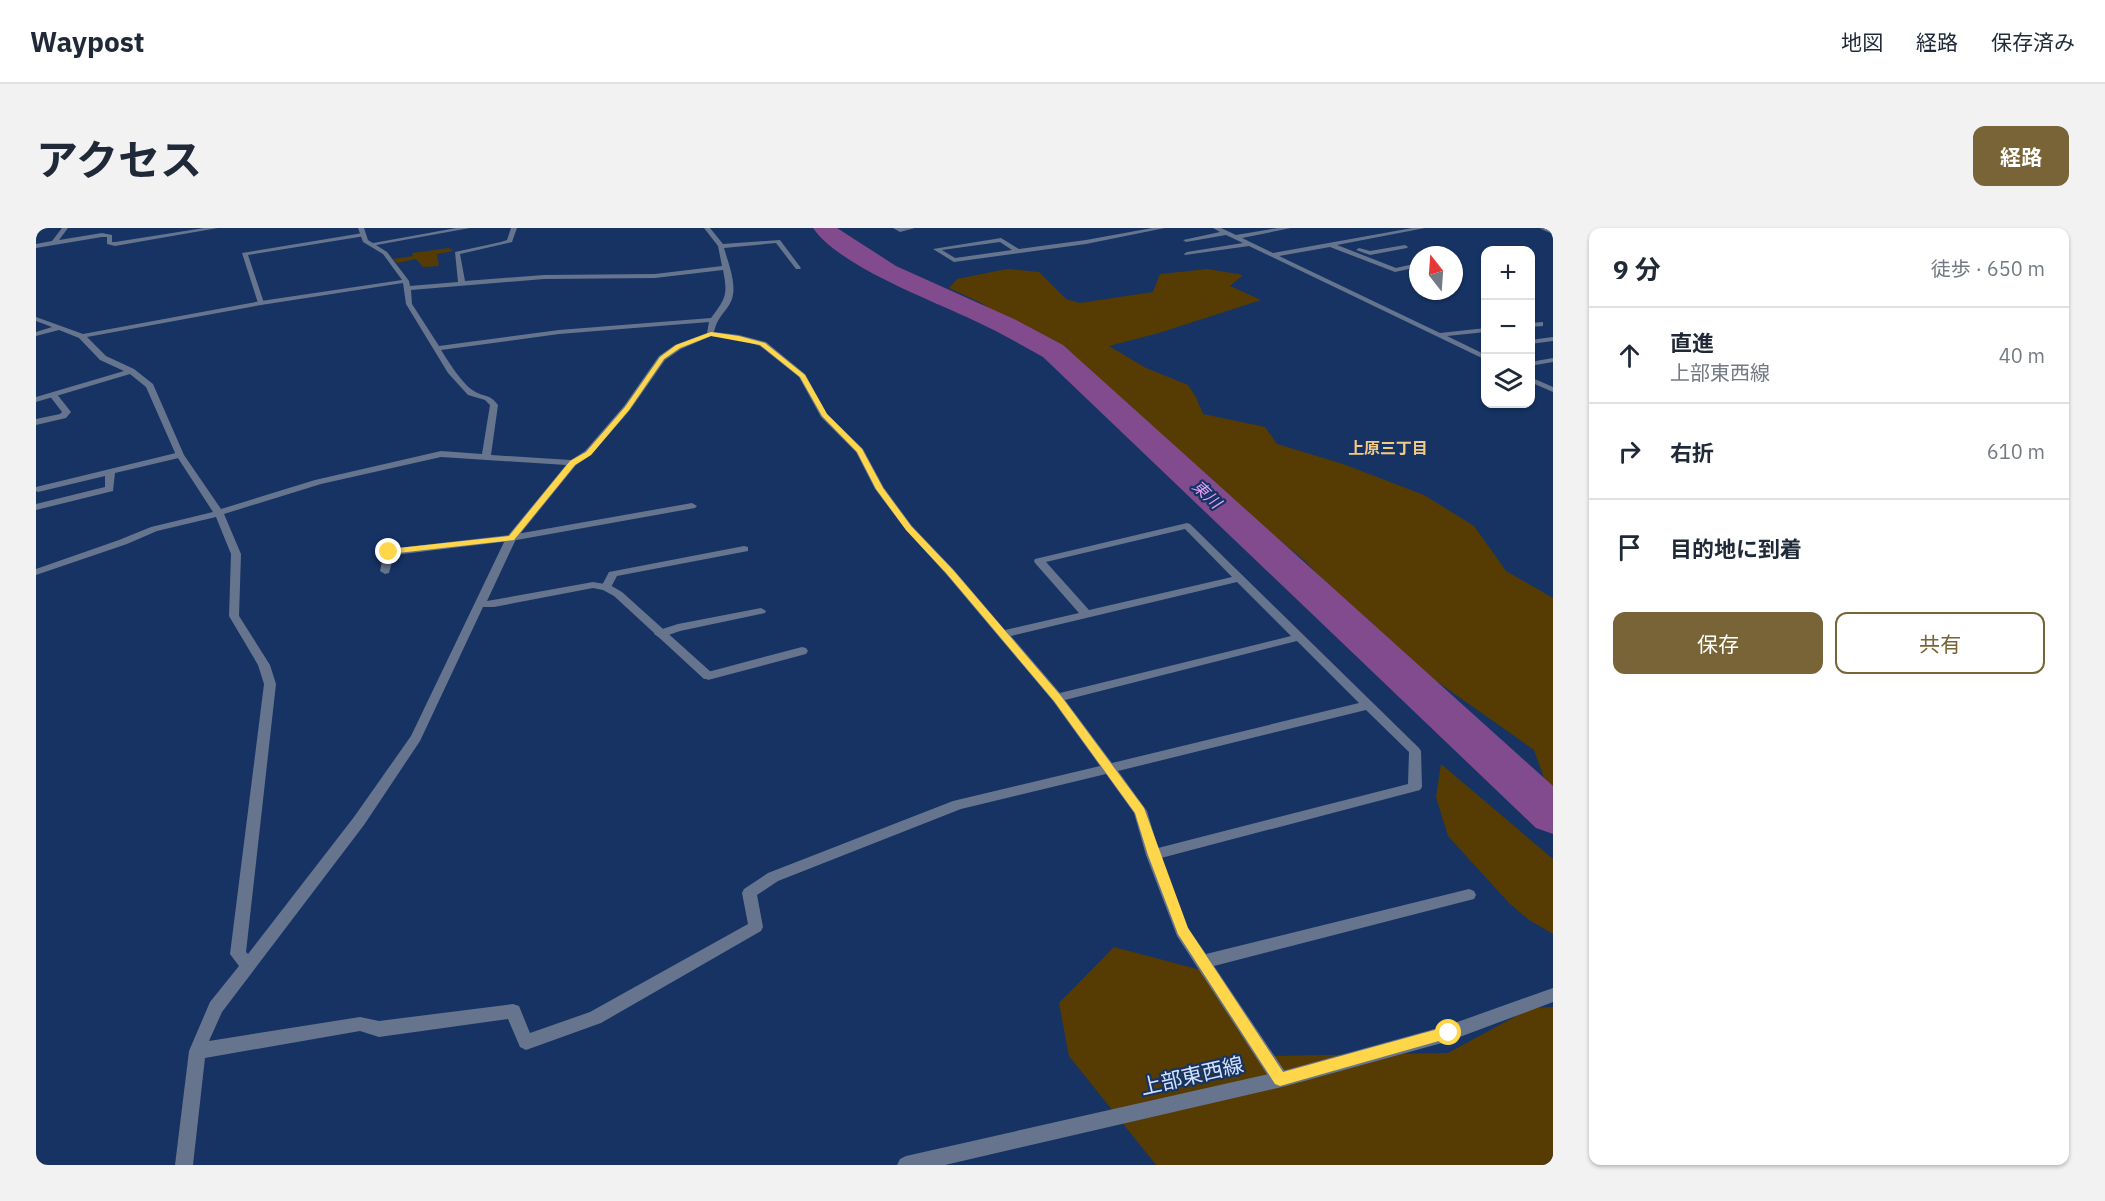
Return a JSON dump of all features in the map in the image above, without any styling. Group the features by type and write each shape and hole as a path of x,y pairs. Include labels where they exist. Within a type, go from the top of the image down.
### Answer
{"street":[{"path":"55,242 65,228"},
{"path":"36,246 102,235 110,236 109,243 115,244 215,228"},
{"path":"371,244 467,228"},
{"path":"462,284 457,253 510,241 514,228"},
{"path":"707,228 721,246 730,289 728,300 713,320 711,334"},
{"path":"896,228 900,230 912,228"},
{"path":"1018,251 1002,240 936,249 954,260 1086,243 1162,228"},
{"path":"1216,228 1481,356"},
{"path":"1237,237 1288,228"},
{"path":"1273,255 1422,228"},
{"path":"1543,228 1553,232"},
{"path":"261,303 244,254 362,232 365,241 385,254 406,284 409,304 451,371 471,393 488,398 494,405 486,458"},
{"path":"1186,240 1228,233"},
{"path":"721,246 778,242 798,268"},
{"path":"1341,243 1370,254 1405,247"},
{"path":"1187,254 1250,244"},
{"path":"1330,245 1395,270 1409,267"},
{"path":"82,336 261,303 406,284 462,284 544,277 655,276 724,268"},
{"path":"36,320 82,336 103,358 131,371 150,386 180,455 219,513 236,554 234,616 264,665 270,684 238,954 248,965"},
{"path":"437,348 559,332 713,320"},
{"path":"1535,324 1540,324"},
{"path":"36,334 58,328"},
{"path":"1439,336 1481,331"},
{"path":"184,1165 197,1051 216,1007 359,820 416,738 511,538 573,463 588,453 612,426 662,358 678,346 711,334 739,337 763,344 802,376 824,415 860,451 880,489 909,528 1004,634 1057,698 1140,811 1182,931 1280,1079"},
{"path":"1535,341 1553,339"},
{"path":"1471,351 1481,350"},
{"path":"1535,363 1553,360"},
{"path":"36,400 131,371"},
{"path":"1535,381 1553,390"},
{"path":"36,422 63,416 67,412 53,395"},
{"path":"36,572 123,543 154,529 219,513 318,482 426,456 441,454 573,463"},
{"path":"38,489 180,455"},
{"path":"36,507 110,489 110,473"},
{"path":"386,571 389,552 511,538 692,506"},
{"path":"1087,615 1039,561 1187,526 1415,751 1415,787 1154,855"},
{"path":"606,587 613,573 744,549"},
{"path":"1004,634 1240,578"},
{"path":"481,604 495,604 593,585 606,587 618,594 708,676 801,651"},
{"path":"660,634 678,628 760,612"},
{"path":"1057,698 1300,638"},
{"path":"197,1051 360,1024 379,1029 513,1011 526,1042 595,1018 756,927 749,893 773,877 958,805 1368,705"},
{"path":"1203,962 1469,895"},
{"name":"上部東西線","path":"906,1165 1280,1079 1449,1033 1553,995"}],"shaded area":[{"path":"449,248 453,251 437,254 439,266 423,267 416,259 397,263 393,259 413,256 412,253"},
{"path":"1007,269 1039,272 1066,299 1080,303 1153,292 1160,274 1208,269 1243,275 1230,286 1261,300 1159,333 1109,346 1146,368 1188,385 1203,414 1265,427 1277,444 1343,464 1424,495 1474,526 1506,571 1553,598 1553,803 1534,750 1388,647 1305,561 1216,487 1084,371 981,303 949,288 957,279"},
{"path":"1441,764 1553,859 1553,934 1529,920 1509,903 1448,836 1436,797"},
{"path":"1114,947 1208,972 1263,1056 1448,1053 1531,1008 1553,1007 1553,1165 1156,1165 1069,1056 1059,1003"}],"waterway":[{"name":"東川","path":"824,228 844,244 888,271 1005,325 1053,351 1553,815"}],"district":[{"name":"上原三丁目","path":"1388,448"}],"route":[{"path":"389,552 511,538 573,463 588,453 627,408 662,358 678,346 711,334 739,337 763,344 802,376 824,415 860,451 880,489 909,528 1004,634 1057,698 1140,811 1182,931 1280,1079 1449,1033"}]}
